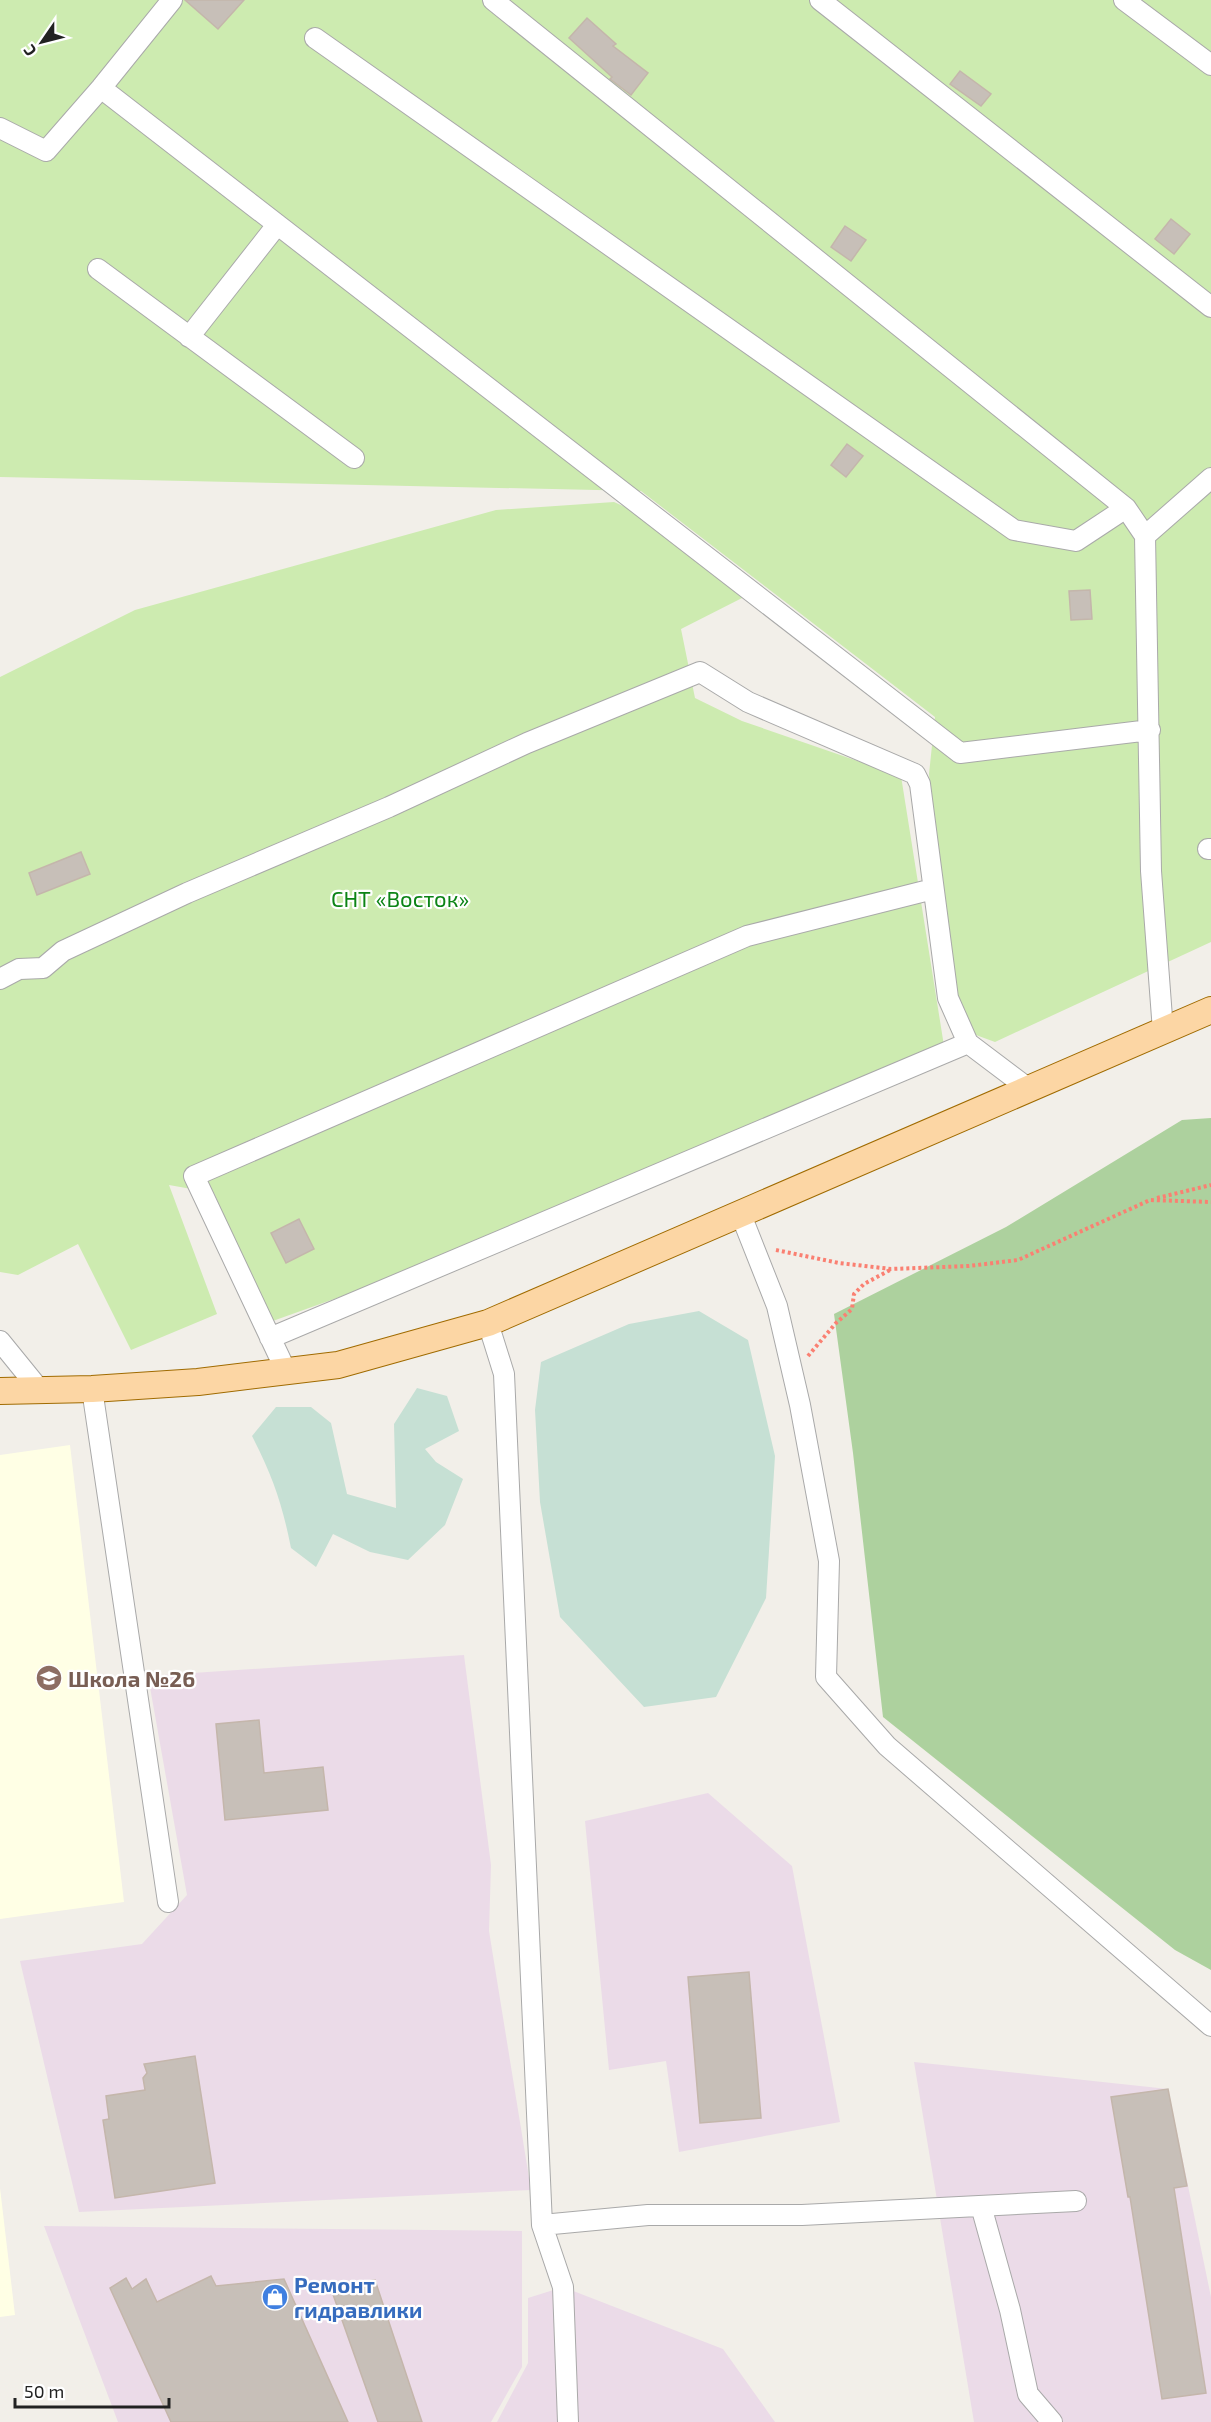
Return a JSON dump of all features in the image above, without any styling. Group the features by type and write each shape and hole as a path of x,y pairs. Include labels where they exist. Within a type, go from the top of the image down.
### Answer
{"main road":[{"path":"0,1391 92,1389 198,1382 338,1365 488,1323 1211,1010"}],"street":[{"path":"0,128 46,151 101,88 172,0"},
{"path":"493,0 1126,508 1145,536 1151,871 1163,1031"},
{"path":"820,0 1211,307"},
{"path":"1124,0 1211,65"},
{"path":"315,38 1014,530 1076,541 1126,508"},
{"path":"101,88 960,753 1150,730"},
{"path":"189,337 277,225"},
{"path":"98,269 354,458"},
{"path":"1145,536 1211,478"},
{"path":"0,979 19,969 43,968 63,951 187,893 389,807 527,743 700,672 748,702 915,774 920,784 948,998 968,1043 1029,1089"},
{"path":"285,1371 194,1176 747,936 933,889"},
{"path":"270,1338 968,1043"},
{"path":"741,1215 777,1306 829,1561 826,1677 887,1746 1211,2026"},
{"path":"488,1323 504,1374 542,2225 563,2287 568,2422"},
{"path":"0,1341 39,1389"},
{"path":"92,1389 168,1902"},
{"path":"542,2225 648,2215 802,2215 1076,2202"},
{"path":"981,2206 1010,2310 1028,2394 1052,2422"}],"path":[{"path":"754,1245 839,1263 891,1269 969,1266 1018,1260 1150,1200 1211,1185"},
{"path":"1150,1200 1211,1202"},
{"path":"790,1362 808,1356 836,1323 852,1309 854,1294 864,1284 891,1269"}],"shaded area":[{"path":"699,1311 748,1340 775,1456 766,1598 716,1697 644,1707 560,1617 540,1502 535,1410 541,1362 629,1324"},
{"path":"417,1388 447,1396 459,1431 425,1449 436,1462 463,1479 445,1525 408,1560 370,1552 333,1534 316,1567 291,1548 276,1490 252,1436 276,1407 311,1407 331,1423 347,1494 396,1508 394,1424"},
{"name":"Школа №26","path":"70,1445 124,1902 0,1919 0,1455"},
{"path":"464,1655 491,1865 489,1931 531,2190 79,2212 20,1961 142,1944 187,1895 148,1676"},
{"path":"708,1793 792,1866 840,2122 679,2152 666,2061 609,2070 585,1821"},
{"path":"914,2062 1168,2089 1211,2297 1211,2422 974,2422"},
{"path":"0,2188 15,2315 0,2317"},
{"path":"44,2226 522,2231 522,2367 491,2422 118,2422"},
{"path":"563,2287 723,2349 775,2422 497,2422 528,2363 528,2298"}],"green space":[{"path":"0,0 1211,0 1211,942 995,1042 965,1031 946,987 929,774 935,717 641,491 0,477"},
{"name":"СНТ «Восток»","path":"614,502 650,518 746,596 681,629 695,698 742,721 901,776 944,1046 401,1275 270,1322 214,1193 169,1185 217,1314 131,1350 78,1244 18,1275 0,1272 0,677 135,610 496,510"},
{"path":"1211,1118 1211,1970 1175,1950 883,1717 853,1453 834,1314 1006,1227 1182,1120"}],"building":[{"path":"185,0 244,0 218,29"},
{"path":"587,18 616,44 613,46 648,73 631,95 610,79 612,77 569,38"},
{"path":"960,71 991,94 981,106 950,84"},
{"path":"1171,219 1190,234 1174,254 1155,239"},
{"path":"845,226 866,240 851,261 831,247"},
{"path":"847,444 863,456 846,477 831,465"},
{"path":"1090,590 1092,619 1071,620 1069,591"},
{"path":"81,852 90,874 37,895 29,873"},
{"path":"299,1219 314,1249 286,1263 271,1233"},
{"path":"259,1720 264,1773 323,1767 328,1810 225,1820 216,1724"},
{"path":"749,1972 761,2118 700,2123 688,1977"},
{"path":"195,2056 215,2183 115,2198 103,2120 109,2119 106,2096 145,2090 143,2078 147,2073 144,2064"},
{"path":"1168,2089 1187,2186 1174,2188 1206,2393 1162,2399 1130,2197 1128,2197 1111,2097"},
{"path":"211,2276 216,2286 284,2279 348,2422 171,2422 110,2288 126,2278 132,2289 146,2279 157,2302"},
{"path":"375,2280 422,2422 378,2422 330,2286"}],"place":[{"name":"Школа №26","path":"49,1678"},
{"name":"Ремонт гидравлики","path":"275,2297"}]}
